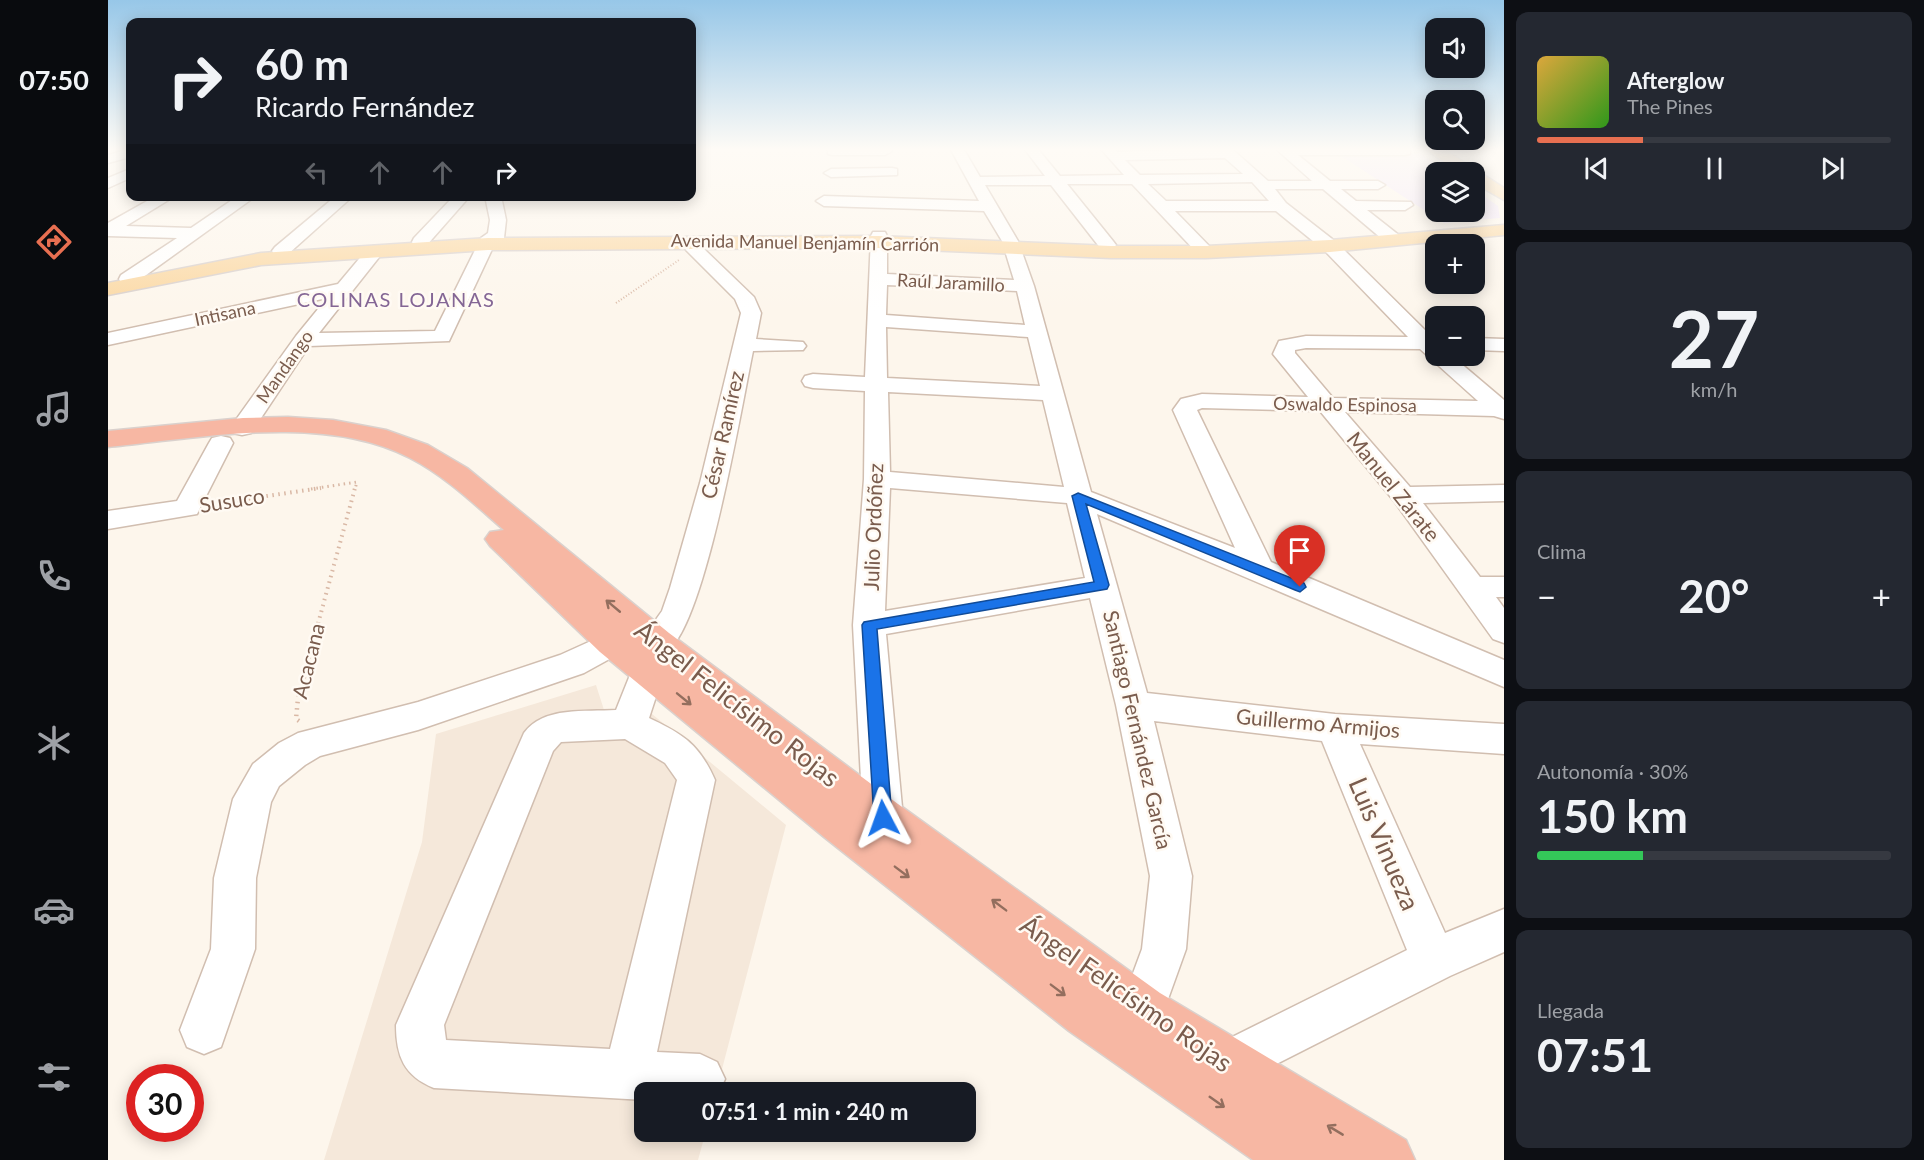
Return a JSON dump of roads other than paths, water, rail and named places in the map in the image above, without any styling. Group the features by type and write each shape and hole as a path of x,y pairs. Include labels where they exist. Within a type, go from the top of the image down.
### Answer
{"highway":[{"name":"Ángel Felicísimo Rojas","path":"108,440 231,435 337,427 384,436 426,453 456,474 652,656 839,823 1087,1013 1302,1160"},
{"name":"Ángel Felicísimo Rojas","path":"108,453 231,435 326,440 372,449 412,466 459,500 612,643 652,656 883,818 1142,1011 1386,1160"}],"main road":[{"name":"Avenida Manuel Benjamín Carrión","path":"108,283 281,251 420,242 878,239 1202,248 1325,242 1504,222"},
{"name":"Avenida Manuel Benjamín Carrión","path":"1389,236 1504,230"},
{"name":"Avenida Manuel Benjamín Carrión","path":"108,289 261,259 491,240 695,246 878,239"},
{"name":"Avenida Manuel Benjamín Carrión","path":"1012,244 1202,248"}],"street":[{"path":"108,231 157,202"},
{"path":"128,279 191,233 239,202"},
{"path":"281,251 339,202"},
{"path":"420,242 457,202"},
{"path":"303,340 442,337 491,240 498,220 494,202"},
{"path":"846,202 988,206"},
{"name":"Santiago Fernández García","path":"986,202 1012,244 1038,332 1133,705 1171,876 1164,949 1142,1011"},
{"path":"1073,202 1107,245"},
{"path":"1159,202 1202,248"},
{"path":"1277,202 1325,242 1425,339"},
{"path":"1346,202 1389,236"},
{"path":"1351,206 1405,205"},
{"path":"1163,206 1280,206"},
{"path":"108,231 191,233"},
{"name":"Julio Ordóñez","path":"878,239 877,479 869,625 883,818"},
{"name":"César Ramírez","path":"629,723 652,656 676,614 685,588 713,483 751,313 744,297 695,246"},
{"name":"Mandango","path":"187,508 231,435 343,288 375,251"},
{"name":"Raúl Jaramillo","path":"878,279 1025,286"},
{"name":"Intisana","path":"108,339 343,288"},
{"path":"876,320 1038,332"},
{"name":"Manuel Zárate","path":"1425,348 1306,342 1286,345 1284,354 1403,495 1504,631"},
{"path":"1485,344 1504,345"},
{"path":"744,345 796,346"},
{"path":"1454,366 1502,410"},
{"path":"813,381 1053,394"},
{"name":"Oswaldo Espinosa","path":"1259,569 1185,410 1189,404 1202,401 1502,410"},
{"path":"877,479 1078,496 1259,569 1504,674"},
{"path":"1403,495 1504,493"},
{"name":"Susuco","path":"108,520 187,508"},
{"path":"869,625 1102,585"},
{"path":"1471,587 1504,587"},
{"path":"204,1030 233,949 235,878 252,799 266,775 299,739 311,744 418,716 572,664 612,643"},
{"name":"Guillermo Armijos","path":"1133,705 1335,728 1504,739"},
{"path":"628,1075 696,780 692,766 678,752 629,723 555,728 544,734 537,744 420,1025 420,1046 435,1064 628,1075 700,1079"},
{"name":"Luis Vinueza","path":"1335,728 1434,960"},
{"path":"1227,1065 1434,960 1504,930"}],"district":[{"name":"COLINAS LOJANAS","path":"396,300"}]}
